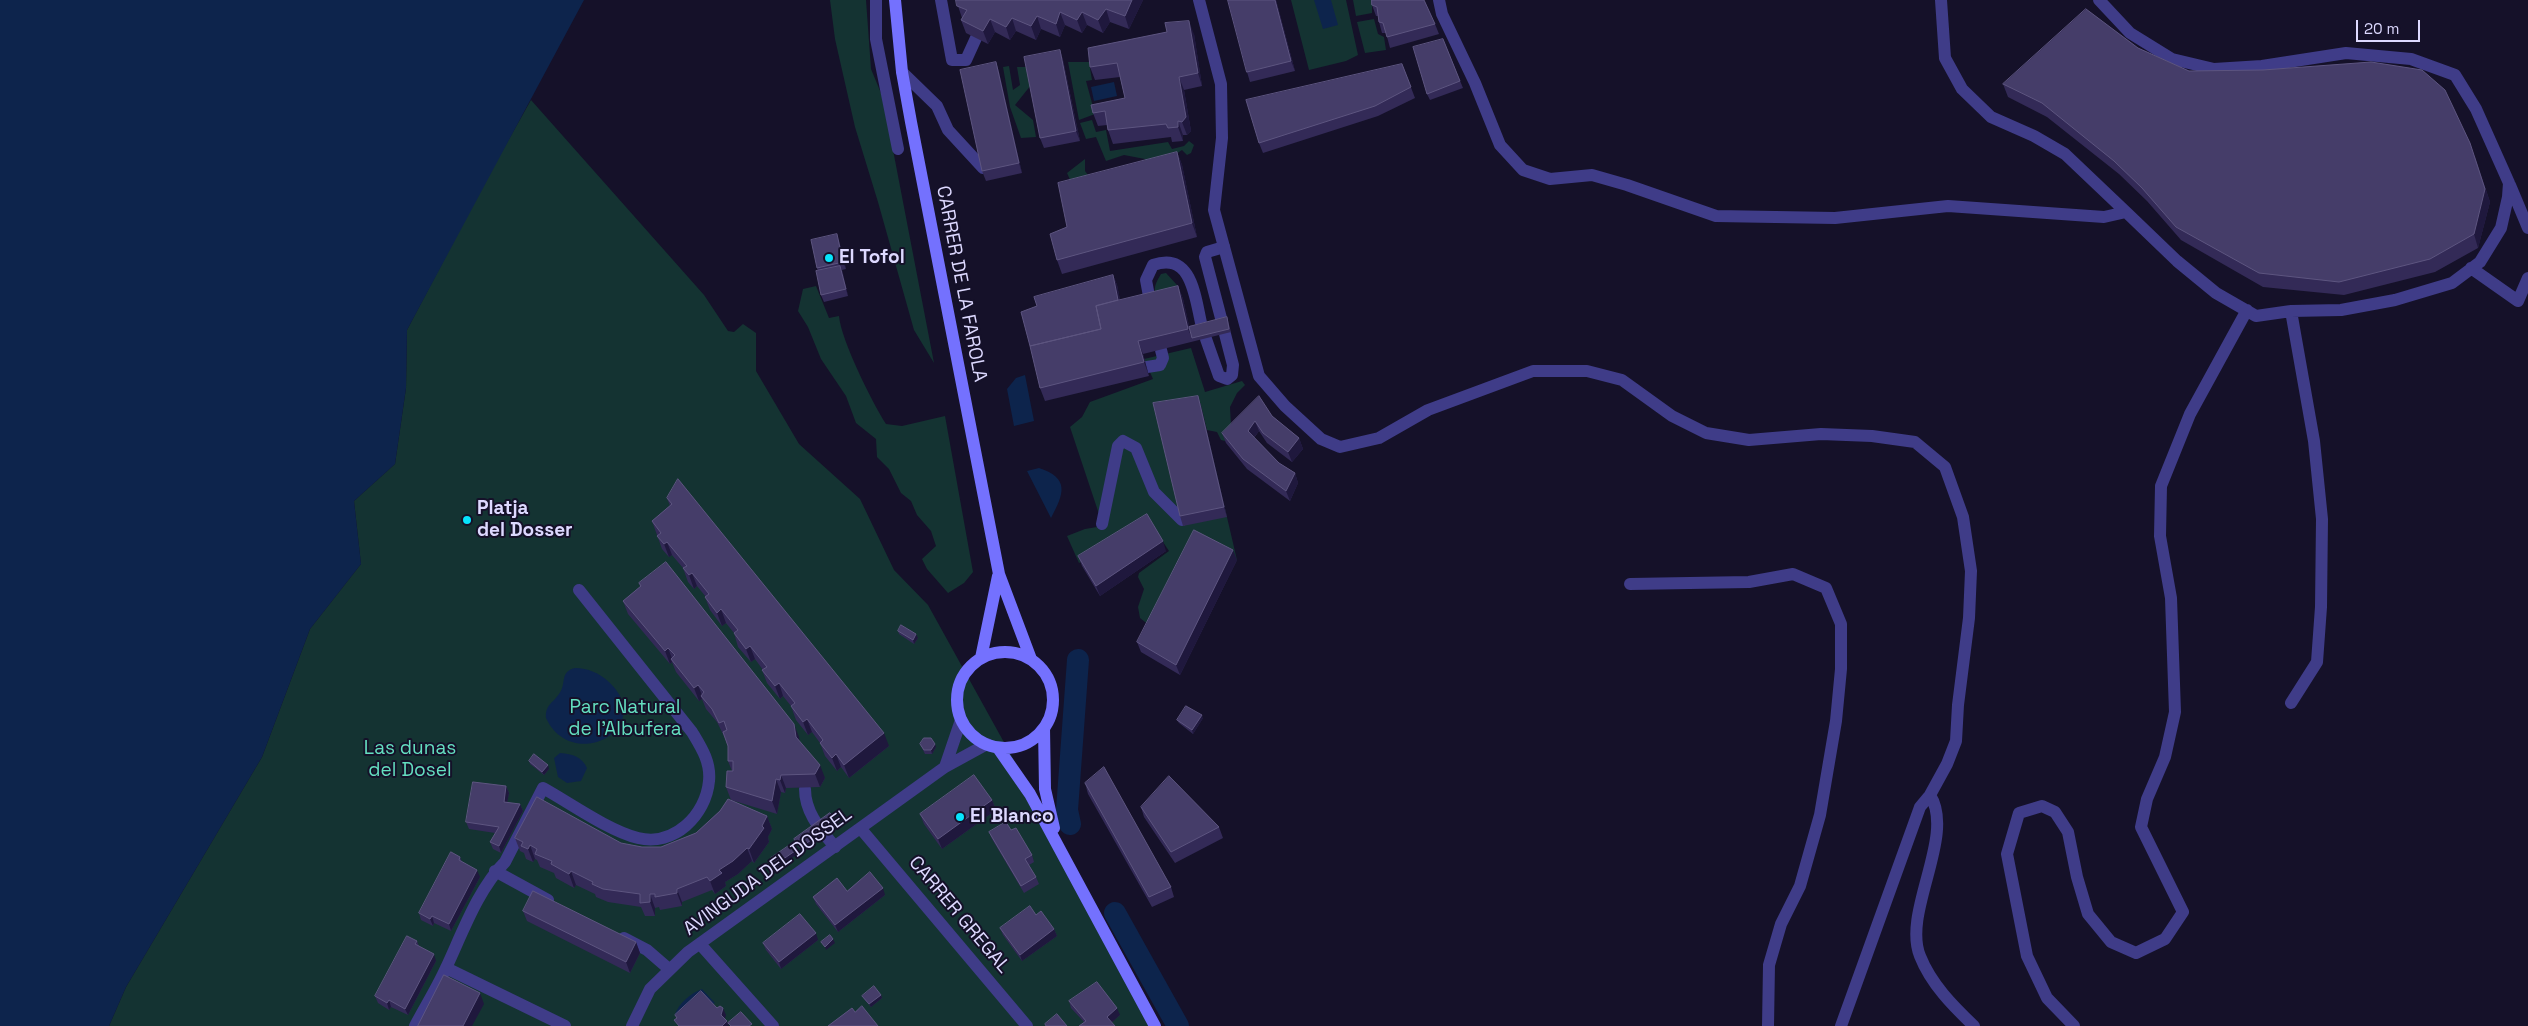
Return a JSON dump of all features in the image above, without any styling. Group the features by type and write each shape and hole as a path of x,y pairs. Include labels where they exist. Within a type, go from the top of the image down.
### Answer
{"street":[{"path":"876,0 876,39 898,149"},
{"name":"CARRER DE LA FAROLA","path":"895,0 902,72 999,574"},
{"path":"941,0 952,60 966,60 976,38"},
{"path":"1200,0 1221,84 1222,138 1214,210 1258,376 1285,406 1321,439 1340,447 1379,438 1428,410 1534,371 1586,371 1622,380 1672,416 1706,433 1749,440 1821,434 1872,436 1915,442 1944,467 1963,517 1971,571 1969,618 1958,705 1956,741 1948,764 1930,795 1920,807 1841,1026"},
{"path":"1439,0 1442,14 1475,83 1500,145 1523,170 1550,179 1592,176 1627,185 1716,216 1835,218 1948,206 2104,217 2126,212"},
{"path":"1941,0 1945,58 1962,89 1990,117 2065,154 2177,261 2216,293 2252,313 2341,310 2395,300 2452,283 2480,262 2501,228 2508,197 2508,183"},
{"path":"2099,0 2130,33 2172,59 2214,69 2262,66 2346,53 2412,59 2455,75 2476,109 2528,228"},
{"path":"902,72 936,106 948,130 971,157 984,168"},
{"path":"1151,307 1146,280 1153,265 1171,262 1180,265 1189,280 1215,369 1219,376 1227,379 1232,374 1233,365 1205,257 1207,252 1224,247"},
{"path":"2471,268 2518,301 2528,278"},
{"path":"2291,311 2314,441 2322,519 2321,607 2317,662 2291,703"},
{"path":"2074,1026 2047,998 2027,956 2007,854 2019,814 2042,806 2055,812 2068,832 2077,877 2088,914 2111,942 2136,953 2165,939 2183,912 2141,827 2147,799 2165,757 2175,712 2171,598 2160,536 2161,486 2190,414 2252,313"},
{"path":"1146,367 1160,365 1164,358 1161,350"},
{"path":"1102,524 1118,446 1123,441 1136,448 1154,492 1182,520"},
{"path":"982,658 999,574"},
{"path":"992,746 1022,745 1033,739 1044,728 1051,714 1053,698 1050,683 1042,670 1031,659 999,574"},
{"path":"1630,584 1749,582 1793,574 1826,588 1841,624 1841,669 1836,721 1820,815 1800,886 1781,924 1769,965 1768,1026"},
{"path":"415,1026 446,968 457,940 495,871 504,862 544,788 622,833 639,839 662,839 681,831 692,820 705,799 710,780 706,756 692,732 579,590"},
{"path":"1031,659 1007,652 982,658 970,666 962,678 957,692 957,706 961,720 972,734 992,746 1030,794 1155,1026"},
{"path":"945,767 961,720"},
{"path":"1044,728 1044,789 1059,847"},
{"name":"AVINGUDA DEL DOSSEL","path":"632,1026 650,989 668,969 700,944 945,767 992,746"},
{"path":"805,789 805,799 812,818 835,847"},
{"path":"1930,795 1938,806 1936,830 1917,927 1919,955 1941,992 1974,1026"},
{"name":"CARRER GREGAL","path":"861,829 1027,1026"},
{"path":"495,871 562,908"},
{"path":"613,933 647,950 668,969"},
{"path":"700,944 773,1026"},
{"path":"446,968 565,1026"}],"green space":[{"path":"830,0 866,0 871,69 883,98 934,363 914,330 855,127 835,39"},
{"path":"1291,0 1346,0 1358,55 1346,61 1309,70"},
{"path":"1353,0 1372,0 1372,13 1356,16"},
{"path":"1374,19 1378,34 1384,37 1386,50 1365,53 1357,22"},
{"path":"1068,62 1089,62 1092,80 1086,81 1095,114 1079,120"},
{"path":"1009,66 1013,90 1020,85 1017,67 1027,67 1031,85 1015,105 1033,120 1036,137 1021,138 1010,107 1003,67"},
{"name":"Parc Natural de l'Albufera","path":"531,100 704,295 728,331 734,332 743,324 756,333 756,371 799,444 860,499 894,570 928,605 1161,1026 109,1026 126,987 262,757 310,629 361,564 354,501 395,464 406,388 407,330 487,178"},
{"path":"1092,120 1096,132 1106,130 1110,151 1168,142 1172,149 1184,146 1189,141 1194,145 1191,153 1187,155 1182,150 1144,175 1145,159 1124,155 1106,161 1096,137 1086,139 1080,123"},
{"path":"1085,159 1085,171 1097,187 1076,193 1067,173"},
{"path":"1166,273 1177,285 1179,294 1155,294 1155,286 1158,279 1161,274"},
{"path":"816,286 829,318 839,316 851,355 886,424 902,426 945,416 973,572 964,583 948,593 927,569 922,559 936,546 931,531 917,515 911,501 901,493 889,469 877,457 876,439 856,423 846,396 821,359 808,327 798,311 803,289"},
{"path":"1191,348 1205,392 1242,381 1245,385 1237,393 1230,407 1231,425 1225,441 1221,440 1217,432 1207,430 1201,406 1237,560 1150,626 1140,618 1138,607 1144,589 1138,577 1139,573 1169,551 1151,524 1079,563 1067,536 1085,529 1103,526 1070,427 1082,417 1090,402 1153,379 1144,359"}],"water":[{"path":"0,0 584,0 407,330 406,388 395,464 354,501 361,564 310,629 262,757 126,987 109,1026 0,1026"},
{"path":"1314,0 1331,0 1338,25 1323,29"},
{"path":"1114,82 1117,96 1094,101 1091,87"},
{"path":"1025,375 1034,421 1014,426 1007,389 1016,378"},
{"path":"1039,468 1056,477 1062,488 1059,501 1051,518 1027,471"},
{"path":"575,668 589,670 601,676 609,682 621,699 623,715 617,728 606,738 590,743 574,742 558,734 546,718 548,707 561,690 565,675"},
{"path":"560,753 576,757 585,764 587,768 581,781 567,783 558,777 554,758"},
{"path":"702,989 715,1003 679,1019 675,1014 683,1002 693,993"}],"building":[{"path":"956,0 1132,0 1125,16 1106,9 1098,20 1082,12 1077,20 1060,12 1056,24 1037,16 1031,26 1012,18 1006,27 990,19 983,31 961,20 967,10 957,6"},
{"path":"1228,0 1275,0 1291,61 1247,72"},
{"path":"1372,0 1424,0 1435,24 1387,37 1383,23 1379,22 1377,7 1372,5"},
{"path":"2086,9 2138,48 2189,71 2263,70 2371,62 2422,70 2445,90 2470,143 2485,189 2474,234 2430,259 2339,282 2259,273 2176,227 2142,188 2114,161 2042,103 2003,84"},
{"path":"1189,21 1198,73 1179,77 1186,117 1182,122 1178,121 1178,127 1168,128 1166,124 1108,130 1105,111 1093,113 1091,105 1125,98 1117,63 1090,67 1088,48 1167,32 1165,23"},
{"path":"1443,39 1460,81 1427,94 1413,47"},
{"path":"1060,50 1076,131 1040,138 1024,57"},
{"path":"996,62 1019,163 982,171 960,70"},
{"path":"1402,64 1411,87 1375,106 1259,143 1246,100"},
{"path":"1177,152 1192,223 1057,260 1050,234 1067,227 1058,183"},
{"name":"El Tofol","path":"837,234 843,262 817,268 811,240"},
{"path":"840,266 846,289 821,295 816,271"},
{"path":"1113,275 1118,300 1096,306 1101,329 1030,346 1021,312 1037,306 1034,297"},
{"path":"1178,286 1188,329 1138,341 1144,362 1040,388 1030,346 1101,329 1096,306"},
{"path":"1227,317 1229,329 1192,338 1189,327"},
{"path":"1198,396 1224,507 1180,516 1153,403"},
{"path":"1259,396 1272,416 1299,438 1288,452 1263,433 1255,421 1248,431 1279,463 1295,473 1286,491 1243,459 1222,433"},
{"path":"678,479 884,733 844,765 836,754 832,758 820,743 823,740 807,719 803,722 791,706 795,703 779,683 775,686 762,670 767,667 750,646 746,649 734,633 738,630 721,609 717,613 705,597 709,594 692,573 689,575 683,568 687,566 667,542 664,544 657,536 661,533 652,521 672,504 667,498"},
{"path":"1147,514 1163,541 1096,586 1078,556"},
{"path":"1194,530 1233,550 1176,665 1137,642"},
{"path":"666,562 794,724 796,737 820,765 815,774 781,775 780,780 776,779 772,801 726,787 727,771 733,771 733,761 728,761 728,746 723,732 727,730 724,721 719,723 712,709 701,696 704,692 698,685 694,688 671,659 675,655 668,648 665,651 623,601 641,586 639,583"},
{"path":"901,625 916,634 913,640 898,631"},
{"path":"1186,706 1202,715 1192,730 1177,720"},
{"path":"924,738 931,738 935,744 931,750 924,750 920,744"},
{"path":"534,754 548,765 542,772 529,761"},
{"path":"1104,767 1171,887 1149,897 1085,783"},
{"name":"El Blanco","path":"974,775 992,800 938,839 920,814"},
{"path":"1169,776 1219,827 1171,852 1141,807"},
{"path":"473,782 506,786 504,802 520,804 499,846 490,842 499,827 466,822"},
{"path":"537,797 621,843 642,847 661,847 696,833 720,811 728,799 767,816 762,826 764,828 749,849 747,848 733,861 719,870 722,873 710,881 707,877 677,889 677,893 655,897 655,894 650,894 650,902 640,903 640,894 603,889 571,871 569,874 551,864 552,861 535,854 537,849 530,845 528,849 521,846 523,842 515,838"},
{"path":"830,813 836,822 800,848 794,839"},
{"path":"1006,822 1011,830 1016,828 1032,855 1025,859 1036,877 1021,886 989,832"},
{"path":"790,845 795,851 776,864 771,858"},
{"path":"451,852 460,857 459,860 477,870 449,924 432,916 430,919 419,913"},
{"path":"870,872 883,888 835,925 813,897 837,878 847,891"},
{"path":"533,891 636,942 626,962 523,911"},
{"path":"1030,906 1036,915 1041,911 1054,929 1020,955 1000,928"},
{"path":"800,914 816,933 779,962 763,943"},
{"path":"830,935 833,939 825,947 821,942"},
{"path":"407,936 417,941 415,944 434,954 405,1009 389,1000 387,1003 375,996"},
{"path":"444,975 480,993 463,1026 418,1026"},
{"path":"1097,982 1117,1008 1107,1017 1115,1026 1079,1026 1086,1021 1069,1001"},
{"path":"874,986 881,995 869,1004 862,996"},
{"path":"701,991 717,1008 720,1006 723,1008 721,1015 727,1021 722,1026 679,1026 674,1020 677,1018 675,1015"},
{"path":"862,1006 878,1026 828,1026 852,1008 855,1012"},
{"path":"741,1012 752,1024 749,1026 731,1026 728,1023"},
{"path":"1057,1014 1067,1026 1046,1026 1045,1024"}],"waterway":[{"path":"1070,824 1067,810 1078,660"},
{"path":"1115,913 1178,1026"}],"place":[{"name":"El Tofol","path":"829,258"},
{"name":"Platja del Dosser","path":"467,520"},
{"name":"El Blanco","path":"960,817"}],"park label":[{"name":"Las dunas del Dosel","path":"410,760"}]}
